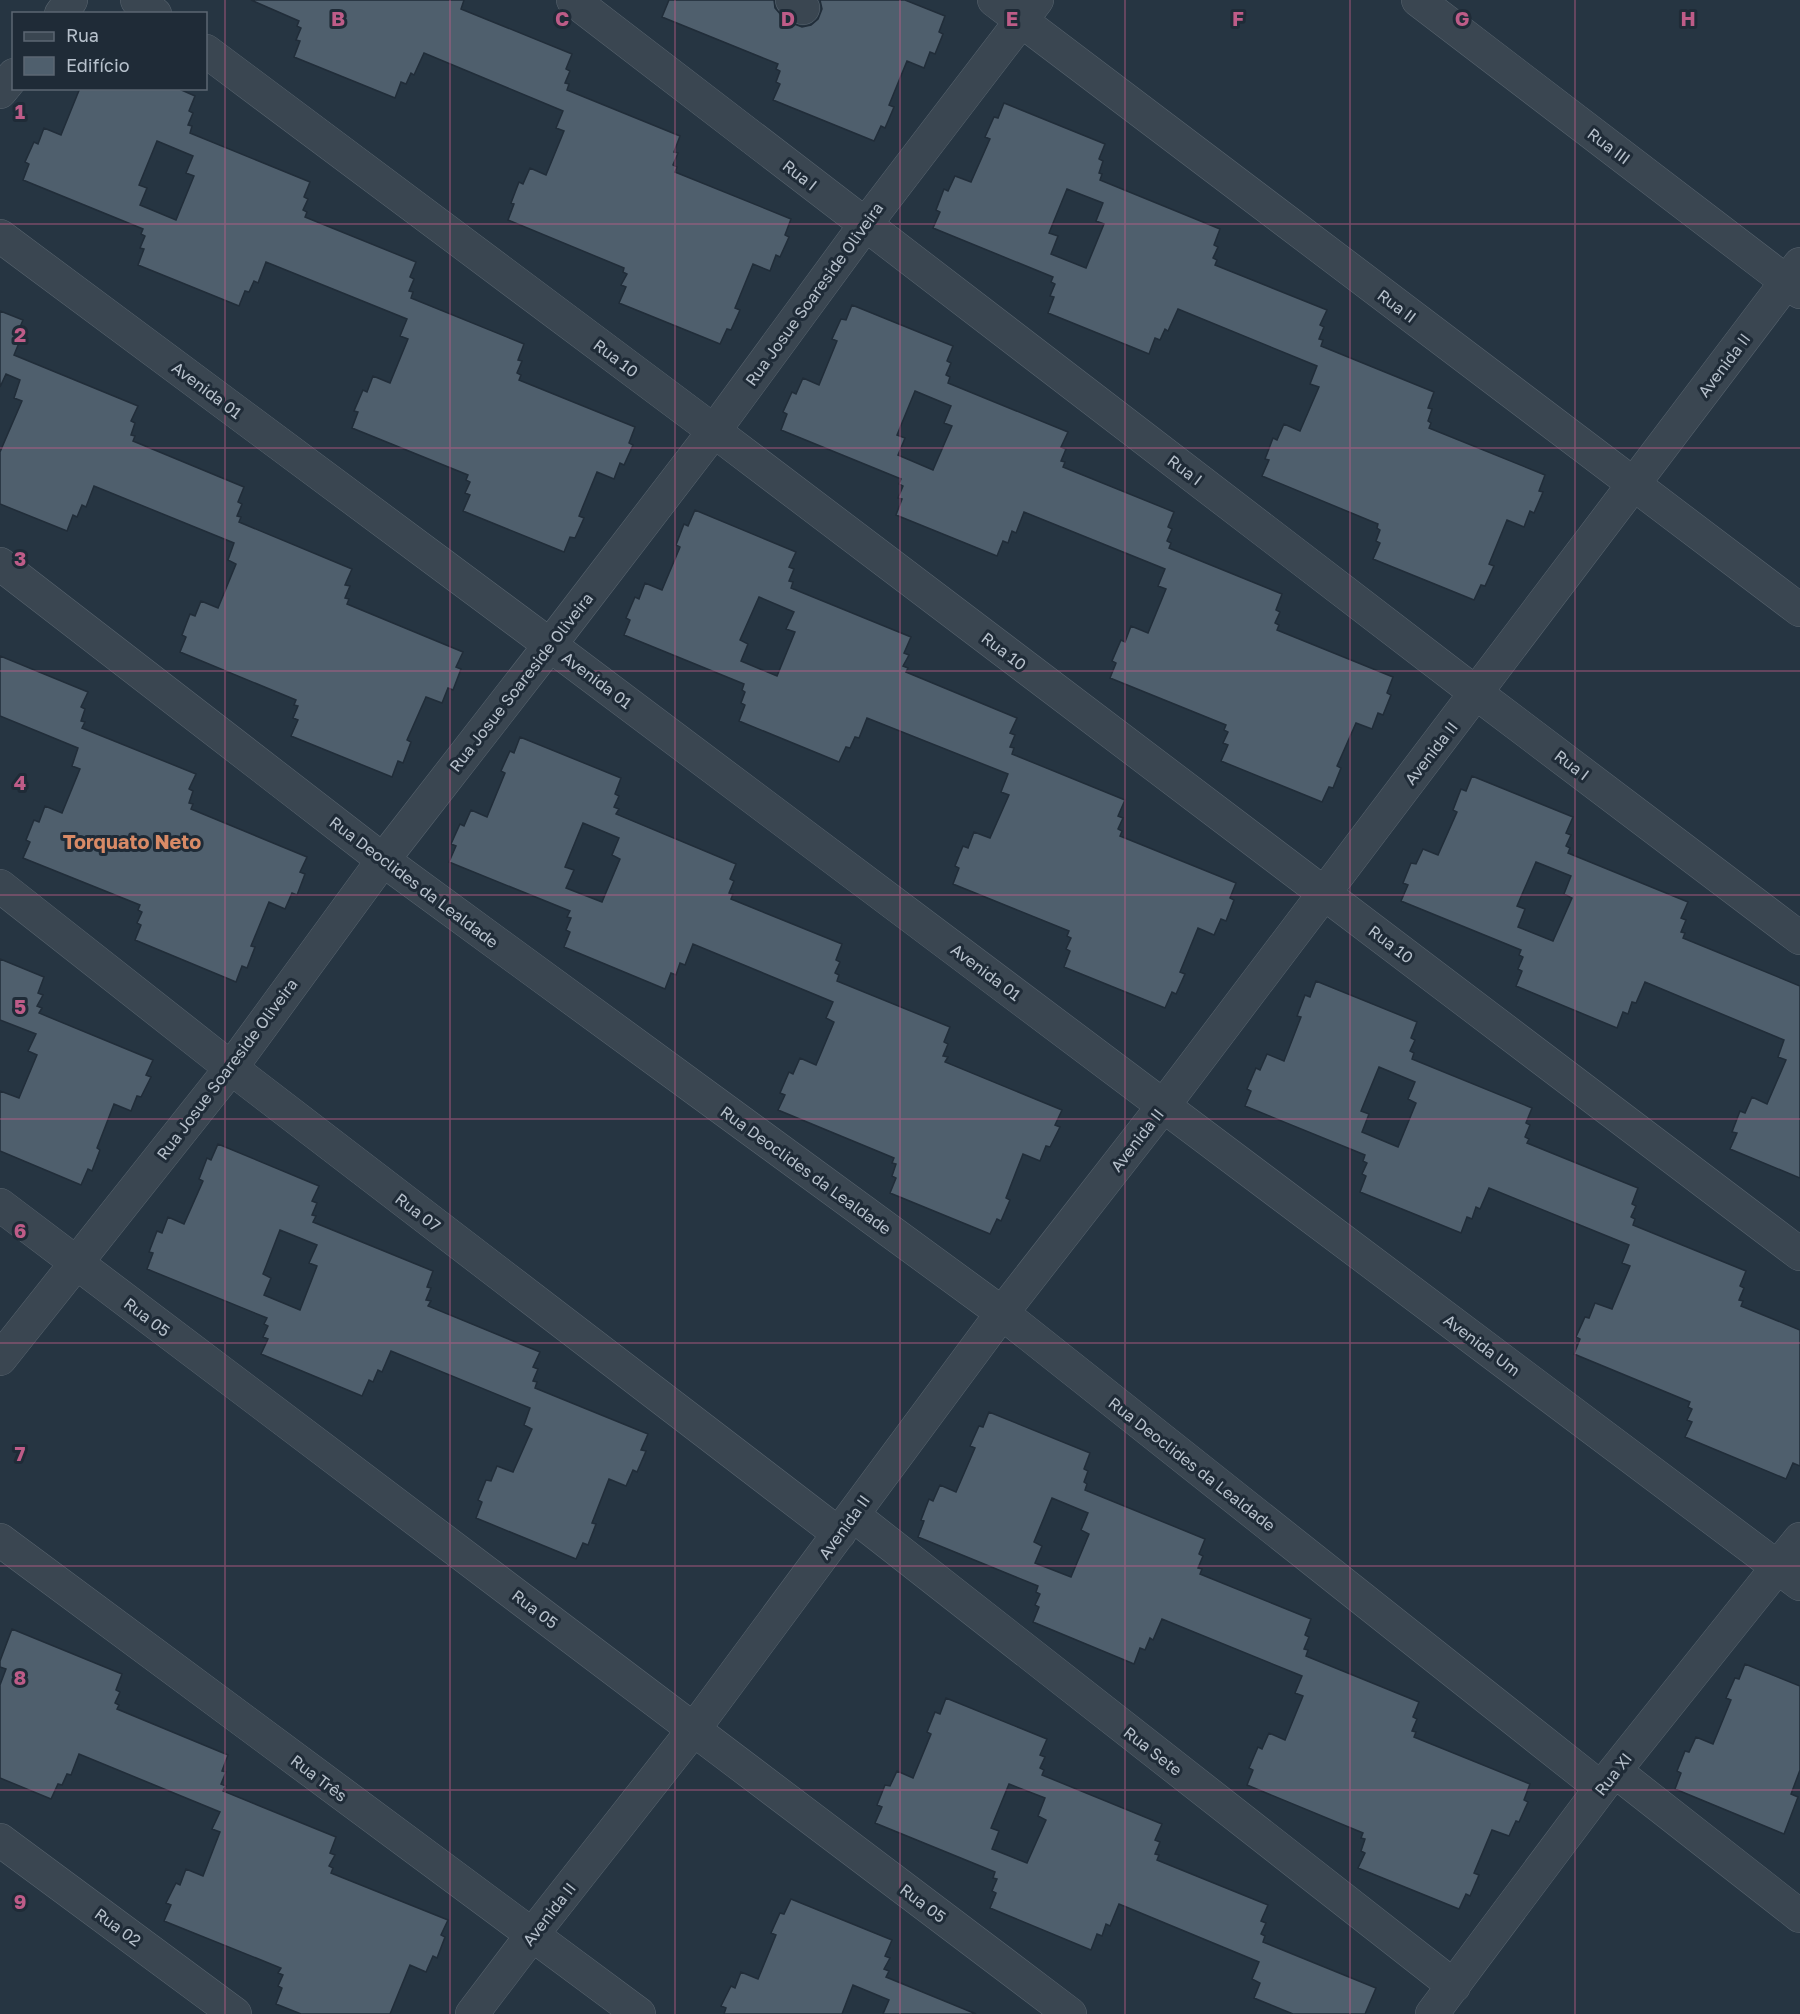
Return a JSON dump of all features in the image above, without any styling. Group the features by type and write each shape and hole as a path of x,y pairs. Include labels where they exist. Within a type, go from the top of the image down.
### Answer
{"street":[{"path":"62,12 71,0"},
{"path":"137,0 152,12"},
{"name":"Rua I","path":"573,0 1476,693 1800,938"},
{"name":"Rua II","path":"994,0 1029,10 1633,485 1800,610"},
{"name":"Rua III","path":"1418,0 1796,279"},
{"name":"Rua Josue Soareside Oliveira","path":"0,1359 231,1068 383,860 714,431 865,225 1029,10"},
{"name":"Rua 10","path":"207,52 714,431 1800,1254"},
{"path":"0,92 12,77"},
{"name":"Avenida 01","path":"0,236 1164,1105"},
{"name":"Avenida II","path":"472,2014 694,1729 1002,1313 1164,1105 1633,485 1796,279"},
{"name":"Rua Deoclides da Lealdade","path":"0,564 383,860 1002,1313 1608,1780 1800,1916"},
{"name":"Rua 07","path":"0,886 231,1068 846,1525"},
{"name":"Avenida Um","path":"1164,1105 1789,1576"},
{"name":"Rua 05","path":"0,1205 1070,2014"},
{"name":"Rua Sete","path":"846,1525 1454,1986"},
{"name":"Rua XI","path":"1432,2014 1608,1780 1789,1576 1800,1539"},
{"name":"Rua Três","path":"0,1540 639,2014"},
{"name":"Rua 02","path":"0,1840 235,2014"}],"building":[{"path":"251,0 464,0 461,9 572,54 566,69 570,71 565,83 569,84 567,90 680,136 674,152 678,153 673,165 677,167 675,172 791,219 785,235 789,237 780,257 776,255 770,271 753,264 735,308 740,310 731,330 727,329 720,344 619,303 626,287 621,285 627,274 623,272 624,268 508,220 514,204 511,203 519,182 523,184 530,168 546,175 564,131 556,128 563,111 424,53 414,75 411,73 406,84 401,82 395,98 294,57 300,41 296,40 301,28 297,26 299,21"},
{"path":"669,0 774,0 775,8 781,15 802,27 811,25 818,19 822,9 820,0 905,0 945,16 939,32 943,34 935,54 930,52 924,68 907,61 889,105 894,107 885,128 881,126 874,141 773,100 780,84 776,82 780,71 776,69 778,64 662,17"},
{"path":"79,90 182,90 195,96 189,111 193,113 188,125 192,126 190,133 310,182 304,197 308,199 303,210 307,212 305,217 416,262 410,277 414,279 409,291 413,292 411,298 524,344 518,360 522,361 517,373 521,375 519,380 635,427 629,443 633,445 624,465 620,463 614,479 597,472 579,516 584,518 575,538 570,537 564,552 463,511 470,495 465,493 470,482 466,480 468,475 352,428 358,412 354,411 363,390 367,392 373,376 390,383 408,339 400,336 407,319 266,262 258,283 254,281 249,292 245,291 239,306 138,265 144,249 140,248 145,236 141,234 143,229 23,180 29,164 25,162 34,142 38,144 44,128 61,135","holes":["157,141 193,156 186,173 194,176 176,220 140,205 147,188 139,185"]},
{"path":"1004,103 1105,144 1099,159 1103,161 1099,173 1102,174 1100,180 1220,229 1214,245 1218,247 1213,258 1217,260 1215,265 1327,310 1320,325 1324,327 1319,339 1323,340 1321,346 1434,392 1428,408 1432,409 1428,421 1431,423 1429,428 1545,475 1539,491 1543,492 1534,513 1530,511 1524,527 1507,520 1489,564 1494,566 1485,586 1481,585 1474,600 1373,559 1380,543 1376,541 1380,530 1377,528 1378,524 1262,476 1269,460 1265,459 1273,438 1277,440 1284,424 1300,431 1319,387 1310,384 1317,366 1178,309 1168,331 1165,329 1160,340 1155,338 1149,354 1048,313 1054,297 1050,296 1055,284 1051,282 1053,277 933,228 940,212 936,210 944,189 948,191 955,176 971,182 990,139 985,137 994,117 998,118","holes":["1067,189 1103,203 1096,221 1104,224 1086,268 1051,254 1058,236 1049,233"]},
{"path":"852,305 953,346 947,361 951,363 946,375 950,377 948,383 1068,432 1061,447 1066,449 1061,461 1065,462 1063,467 1174,512 1168,527 1172,529 1167,541 1171,543 1169,548 1282,594 1276,610 1280,612 1275,623 1279,625 1277,630 1393,677 1387,693 1391,695 1383,715 1378,713 1372,729 1356,723 1337,766 1341,768 1333,788 1329,787 1322,802 1221,761 1228,745 1223,743 1228,732 1224,730 1226,725 1110,678 1116,663 1112,661 1121,640 1125,642 1131,626 1148,633 1166,589 1158,586 1165,569 1024,512 1016,533 1012,531 1008,543 1003,541 997,556 896,515 902,499 898,498 903,486 899,484 901,479 781,430 787,414 783,412 792,392 796,394 803,378 819,385 837,341 832,339 841,319 846,320","holes":["915,391 951,406 944,423 952,426 933,470 898,455 905,438 897,435"]},
{"path":"0,311 23,320 16,336 21,338 14,355 138,406 131,421 135,423 131,435 135,436 133,441 244,487 238,502 242,504 237,516 241,517 239,522 352,569 345,585 350,586 345,598 349,599 347,604 463,652 456,667 461,669 453,690 448,688 442,703 426,697 407,740 411,742 403,763 398,761 392,777 291,736 298,720 293,718 298,706 294,705 296,700 180,652 186,637 182,635 190,614 195,616 201,601 218,608 236,564 228,560 234,543 94,486 86,507 82,505 77,517 73,515 67,531 0,504 0,452 22,401 14,398 20,380 6,374 0,387"},
{"path":"695,510 796,552 789,567 794,569 789,581 793,582 791,588 911,637 904,653 909,655 903,666 908,668 906,672 1017,718 1010,733 1015,735 1010,747 1014,748 1012,754 1125,800 1118,816 1123,818 1118,829 1122,831 1120,836 1236,883 1230,898 1234,900 1226,921 1221,919 1214,935 1198,928 1180,972 1185,974 1176,994 1172,992 1165,1008 1064,967 1070,951 1066,949 1071,938 1067,936 1069,931 953,884 959,868 955,866 963,846 968,848 974,832 990,838 1009,795 1001,792 1008,774 867,718 859,738 855,737 850,748 846,747 839,762 739,721 745,705 741,703 745,692 742,690 744,684 624,635 630,620 626,618 635,597 639,599 645,583 662,590 680,547 676,545 684,524 688,526","holes":["759,597 794,612 786,629 795,632 777,676 741,661 748,644 740,640"]},
{"path":"0,656 88,692 81,707 85,709 81,721 85,722 82,728 196,774 189,789 193,791 189,803 193,804 191,809 307,857 300,872 305,874 297,895 292,893 285,909 269,902 251,946 255,947 247,968 242,966 236,982 135,940 141,925 137,923 142,912 138,910 140,905 23,858 30,842 26,840 34,820 39,822 45,806 62,813 80,769 72,766 78,748 0,716"},
{"path":"520,737 621,778 615,794 619,796 614,807 619,809 616,814 736,864 730,879 734,881 729,893 733,894 731,899 842,944 836,960 840,962 835,973 839,975 837,981 950,1027 944,1042 948,1044 943,1056 948,1057 945,1062 1062,1110 1055,1125 1060,1127 1050,1147 1046,1146 1040,1161 1023,1154 1006,1198 1010,1200 1001,1221 997,1219 990,1234 890,1193 896,1178 892,1176 896,1164 892,1163 894,1158 778,1110 785,1095 780,1093 789,1072 793,1074 800,1058 816,1065 834,1022 826,1018 833,1002 693,944 685,965 680,963 676,975 671,973 665,989 564,947 570,932 566,930 571,918 567,917 570,911 449,862 456,846 451,844 460,824 464,826 471,810 487,817 505,773 501,771 510,751 514,753","holes":["583,823 619,838 612,855 620,859 602,902 566,888 574,870 565,867"]},
{"path":"1472,776 1573,817 1566,833 1571,835 1566,846 1570,848 1568,853 1688,902 1681,918 1686,920 1681,932 1685,933 1683,938 1800,986 1800,1178 1730,1149 1737,1133 1732,1132 1740,1111 1745,1113 1752,1097 1767,1104 1786,1060 1778,1057 1784,1040 1645,982 1636,1003 1632,1002 1628,1014 1623,1012 1617,1028 1516,986 1522,971 1518,969 1523,957 1519,955 1521,950 1401,901 1408,885 1403,883 1411,863 1416,864 1423,849 1438,855 1457,812 1453,810 1461,789 1466,791","holes":["1536,862 1571,876 1564,894 1572,898 1553,941 1518,927 1525,909 1517,906"]},
{"path":"0,959 44,977 38,993 43,995 37,1006 42,1008 39,1013 153,1060 146,1075 151,1077 141,1097 137,1096 131,1111 114,1104 97,1148 100,1150 92,1171 88,1169 81,1185 0,1151 0,1091 19,1098 37,1055 28,1051 36,1034 0,1020"},
{"path":"1316,981 1417,1022 1411,1038 1415,1040 1410,1051 1414,1053 1412,1059 1532,1108 1526,1123 1530,1125 1525,1137 1529,1139 1527,1143 1638,1188 1632,1204 1636,1206 1631,1217 1635,1219 1633,1225 1746,1271 1740,1286 1744,1288 1739,1300 1743,1301 1741,1306 1800,1330 1800,1466 1793,1463 1786,1479 1685,1437 1692,1422 1687,1420 1692,1409 1688,1407 1690,1402 1574,1354 1580,1339 1576,1337 1585,1317 1589,1318 1595,1303 1612,1309 1630,1266 1622,1263 1629,1245 1489,1188 1480,1209 1476,1207 1472,1219 1467,1217 1461,1233 1360,1192 1366,1176 1362,1174 1367,1163 1363,1161 1365,1155 1245,1106 1251,1091 1247,1089 1256,1068 1260,1070 1267,1054 1284,1061 1301,1017 1297,1016 1305,995 1310,997","holes":["1379,1067 1415,1082 1408,1099 1416,1103 1398,1147 1362,1132 1369,1114 1361,1111"]},
{"path":"218,1144 319,1186 312,1201 317,1203 312,1215 316,1216 313,1222 433,1271 427,1287 431,1288 426,1300 431,1301 428,1306 540,1352 533,1367 538,1369 533,1381 537,1382 535,1388 648,1434 641,1450 646,1451 637,1472 633,1470 626,1486 609,1479 592,1523 596,1524 588,1545 583,1543 576,1559 476,1518 482,1502 478,1500 486,1480 491,1481 497,1466 513,1472 532,1429 524,1425 530,1408 391,1351 382,1372 378,1370 373,1382 369,1380 362,1396 261,1354 268,1339 263,1337 268,1326 264,1324 267,1318 147,1269 153,1253 149,1252 157,1231 162,1233 168,1217 184,1224 203,1181 199,1179 207,1158 211,1160","holes":["280,1230 317,1245 309,1263 317,1266 300,1310 264,1295 271,1278 263,1274"]},
{"path":"989,1412 1090,1453 1084,1469 1088,1471 1084,1482 1087,1484 1085,1490 1205,1539 1199,1554 1203,1556 1198,1568 1202,1569 1200,1574 1311,1619 1305,1635 1309,1637 1304,1649 1308,1650 1306,1656 1419,1702 1413,1717 1417,1719 1412,1731 1416,1732 1414,1737 1530,1784 1524,1800 1528,1802 1519,1822 1516,1821 1509,1836 1492,1830 1474,1873 1479,1875 1470,1896 1466,1894 1459,1909 1358,1868 1365,1853 1361,1851 1365,1839 1361,1838 1363,1833 1247,1785 1253,1770 1249,1768 1258,1747 1262,1749 1269,1733 1285,1740 1303,1696 1295,1693 1302,1676 1162,1619 1153,1640 1150,1638 1145,1650 1140,1648 1134,1664 1033,1622 1039,1607 1035,1605 1040,1594 1036,1592 1038,1586 918,1537 924,1521 921,1520 929,1499 933,1501 940,1485 956,1492 975,1448 970,1446 979,1426 983,1427","holes":["1052,1498 1088,1513 1081,1530 1089,1534 1071,1577 1035,1563 1042,1546 1034,1542"]},
{"path":"12,1629 122,1674 116,1690 120,1692 115,1703 119,1705 117,1709 228,1755 222,1771 226,1772 221,1784 226,1786 223,1791 336,1837 330,1853 335,1855 329,1866 333,1868 331,1873 448,1920 441,1935 445,1937 437,1958 433,1956 426,1972 410,1965 390,2014 301,2014 276,2004 282,1988 278,1986 283,1975 278,1973 281,1968 164,1921 171,1905 166,1903 176,1883 180,1885 186,1869 203,1876 220,1832 212,1829 220,1812 79,1754 71,1775 67,1774 62,1785 58,1784 51,1799 0,1778 0,1685 6,1669 0,1667 0,1661"},
{"path":"1745,1664 1800,1686 1800,1770 1791,1794 1798,1797 1784,1834 1675,1789 1681,1773 1677,1771 1685,1751 1689,1752 1696,1737 1713,1744 1731,1700 1726,1698 1735,1678 1739,1679"},
{"path":"946,1698 1047,1739 1040,1755 1045,1757 1040,1768 1044,1770 1042,1775 1162,1824 1155,1840 1160,1842 1155,1854 1159,1855 1157,1860 1268,1905 1261,1921 1266,1923 1261,1934 1265,1936 1263,1942 1376,1988 1365,2014 1293,2014 1254,1998 1260,1983 1252,1979 1259,1962 1119,1904 1110,1926 1106,1924 1102,1936 1097,1934 1091,1950 990,1908 996,1893 992,1891 997,1879 993,1878 995,1872 875,1823 882,1807 877,1805 885,1785 890,1786 897,1771 913,1778 931,1734 927,1732 935,1712 940,1714","holes":["1009,1784 1045,1798 1038,1816 1046,1820 1027,1863 992,1849 999,1831 991,1828"]},
{"path":"791,1899 892,1940 885,1956 890,1958 884,1969 889,1971 886,1977 976,2014 883,2014 889,2000 853,1985 842,2014 724,2014 726,2008 721,2006 731,1986 735,1988 741,1972 758,1979 776,1935 771,1933 780,1913 784,1914"}],"district":[{"name":"Torquato Neto","path":"132,841"}]}
